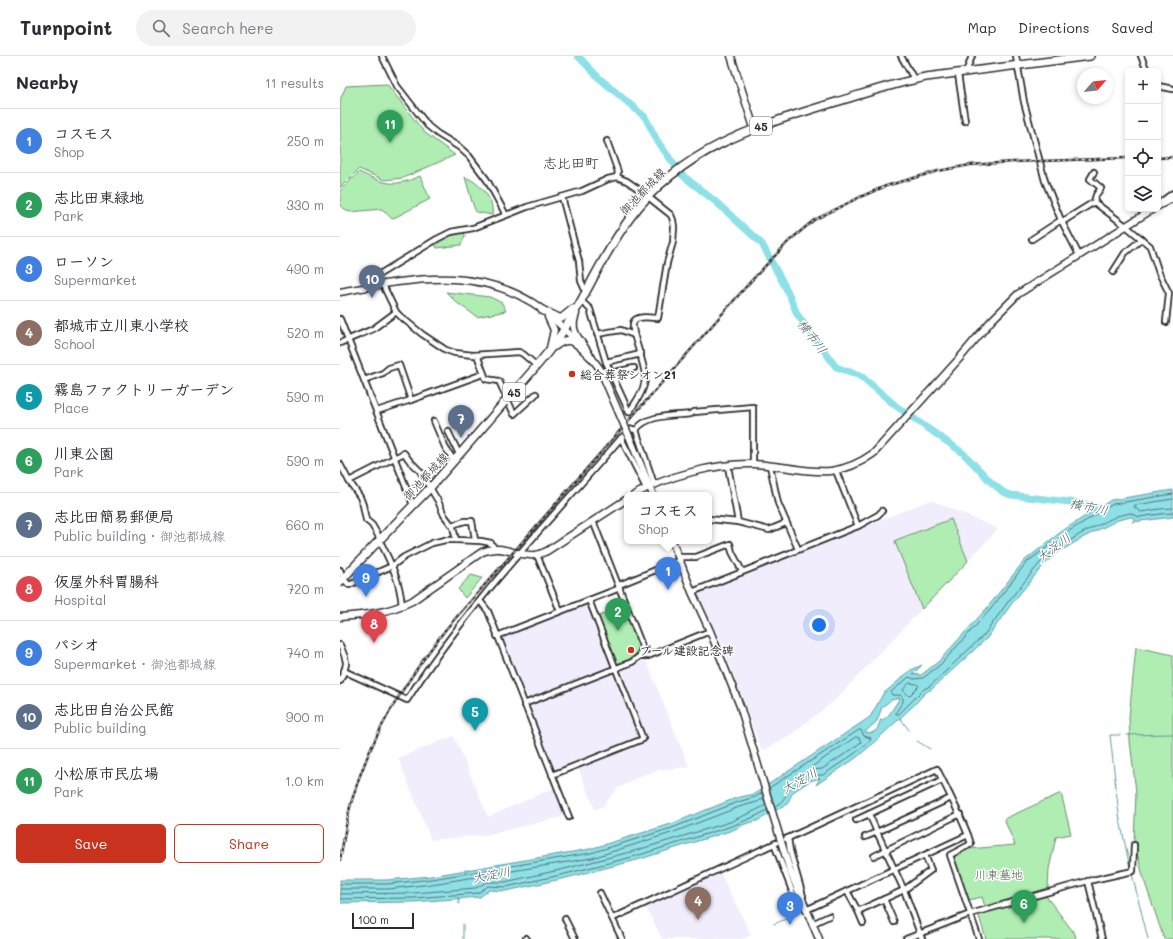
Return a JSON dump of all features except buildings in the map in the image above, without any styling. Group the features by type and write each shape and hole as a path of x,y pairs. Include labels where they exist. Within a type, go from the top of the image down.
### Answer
{"main road":[{"name":"御池都城線","path":"342,580 430,488 537,366 564,329 622,229 637,208 662,183 681,167 710,149 754,128 914,80 1090,56"},
{"path":"542,310 562,318 568,315 581,301"},
{"path":"549,351 562,341 569,340 591,357"}],"street":[{"path":"382,56 397,86 428,126 459,147 469,156 487,180 506,215"},
{"path":"731,56 754,128"},
{"path":"901,56 914,80"},
{"path":"966,72 972,56"},
{"path":"1016,56 1024,102 1045,181 1062,221 1079,255"},
{"path":"1141,56 1146,68"},
{"path":"958,74 965,121"},
{"path":"1161,87 1173,89"},
{"path":"607,141 618,172 617,177"},
{"path":"1032,239 1094,202 1096,195 1101,188 1090,179 1094,172"},
{"path":"366,288 366,284 370,280 437,238 451,232 473,228 527,207 582,191 608,178 617,177 627,181 670,215 674,227 673,242 667,263 658,318 639,318 633,323 634,335 645,371 645,380 637,402 629,412 610,373 590,309 581,301 573,320 573,327 577,336 600,369 620,413 652,492"},
{"path":"1161,203 1173,193"},
{"path":"562,197 579,261 581,282 586,292"},
{"path":"1161,204 1173,198"},
{"path":"1094,202 1150,246 1159,273 1169,293 1166,322"},
{"path":"639,492 650,486 687,474 728,466 753,464 809,471 836,471 858,464 876,450 958,360 990,322 1018,294 1148,212"},
{"path":"1113,272 1125,253 1142,239"},
{"path":"340,292 408,280 433,278 450,278 490,285 511,292 542,310 564,329 591,357"},
{"path":"383,285 396,312 422,334 446,350 463,354 477,355 519,352 537,366"},
{"path":"542,310 551,322 554,330 549,351"},
{"path":"340,343 373,328 396,312"},
{"path":"340,319 413,505"},
{"path":"597,334 621,330 634,335"},
{"path":"606,362 641,354"},
{"path":"477,355 486,379 499,381 514,414 536,394"},
{"path":"364,380 399,365 411,400"},
{"path":"610,373 634,368"},
{"path":"377,411 483,374"},
{"path":"342,672 406,700 442,647 480,601 621,438 632,429 636,430 639,426 652,419 691,414 694,412 753,407 753,464"},
{"path":"434,420 445,447 454,460"},
{"path":"636,430 650,486"},
{"path":"448,431 459,454"},
{"path":"621,438 650,486"},
{"path":"349,481 404,453 420,471 438,501 444,515 452,526 456,540"},
{"path":"340,464 360,497 366,520 372,525 379,537 392,566 400,590 402,606"},
{"path":"728,466 738,522"},
{"path":"770,466 778,503 798,550"},
{"path":"836,471 858,526"},
{"path":"340,617 376,614 402,606 412,601 482,552 494,548 520,554 537,555 547,551 624,501"},
{"path":"692,592 858,526 878,515 882,511"},
{"path":"712,519 754,525 769,530 786,523"},
{"path":"452,526 465,521 472,521 475,540"},
{"path":"593,521 642,646 640,656"},
{"path":"340,570 342,580 349,585 392,566 404,557 426,545 445,540 475,540 491,544 494,548"},
{"path":"673,544 740,706 790,871 807,909"},
{"path":"497,636 589,600 679,558 696,557 730,544 732,552 742,571"},
{"path":"537,555 560,611"},
{"path":"552,775 643,739 589,600"},
{"path":"480,601 488,611 570,817"},
{"path":"524,704 632,662 640,656 649,655 710,631"},
{"path":"340,645 346,658 347,665 342,672 340,681"},
{"path":"819,939 807,909 787,839 937,769 960,814 971,844 950,854 979,939"},
{"path":"856,820 942,780"},
{"path":"865,837 951,798"},
{"path":"869,814 895,868 922,939"},
{"path":"874,856 960,814"},
{"path":"807,909 968,835"},
{"path":"613,918 775,844 794,896 800,895"},
{"path":"906,939 970,914 1133,871 1134,845"},
{"path":"858,911 904,890 931,870 925,855"},
{"path":"1088,882 1102,939"},
{"path":"848,890 863,923"},
{"path":"600,893 622,939"},
{"path":"884,899 894,922"},
{"path":"812,924 829,916"},
{"path":"565,918 574,939"}],"shaded area":[{"path":"931,500 998,529 835,700 793,733 762,751 721,642 697,592"},
{"path":"586,604 589,605 612,666 531,698 524,696 501,638"},
{"path":"646,660 689,767 658,770 637,777 616,790 602,807 595,809 576,764 557,771 553,770 530,711 532,705"},
{"path":"454,736 488,817 554,788 565,816 486,835 431,840 398,758"},
{"path":"720,872 751,935 742,939 662,939 645,905"}],"green space":[{"path":"387,84 424,132 455,155 403,178 384,180 359,169 340,188 340,100 346,86"},
{"path":"359,172 389,183 402,182 420,176 430,199 392,219 382,209 350,212 340,206 340,191"},
{"path":"465,177 476,183 485,192 491,203 492,215 476,212"},
{"path":"464,232 465,236 461,245 437,248 434,242 449,234"},
{"path":"446,292 490,297 502,303 506,311 477,317 456,302"},
{"path":"951,519 968,561 922,609 895,542 896,540"},
{"path":"471,575 482,578 465,598 458,589"},
{"path":"623,606 639,644 637,652 632,658 617,664 597,617"},
{"path":"1136,647 1173,655 1173,939 1164,939 1144,880 1134,841 1136,792 1130,741 1129,717"},
{"name":"川東墓地","path":"1061,793 1071,834 1056,837 1049,869 1048,888 985,907 982,897 969,900 953,856 968,849 1015,845 1004,819"},
{"path":"1046,896 1075,934 1076,939 986,939 978,913"}],"water":[{"name":"大淀川","path":"1173,490 1173,517 1132,522 1135,519 1131,517 1118,520 1084,537 1057,553 1042,567 1013,602 987,638 932,689 926,692 869,747 856,758 816,785 820,778 810,781 793,792 787,804 757,821 637,860 506,891 489,890 480,897 414,902 340,903 340,880 387,880 431,876 590,849 671,824 736,798 754,794 870,717 883,694 911,670 922,665 913,674 921,675 938,662 987,608 1024,561 1062,531 1111,500","holes":["900,698 888,716 883,720 881,719 877,730 871,733 865,732 877,721 882,707 891,700"]}],"waterway":[{"name":"横市川","path":"578,56 598,77 645,117 658,142 682,175 716,202 762,244 788,292 797,314 836,367 861,376 896,406 963,453 991,482 1003,492 1011,495 1086,504 1107,510"},
{"path":"900,718 909,730"},
{"path":"1127,735 1173,734"},
{"path":"1120,735 1110,735 1119,815 1130,868"},
{"path":"917,741 930,749"},
{"path":"1132,874 1148,939"},
{"path":"458,897 459,904"},
{"path":"774,924 802,912"},
{"path":"463,924 463,939"}],"railway":[{"path":"1161,158 1173,157"},
{"path":"340,860 350,807 369,754 379,731 403,689 431,649 446,629 751,281 789,241 814,220 860,197 886,186 938,171 970,165 1013,162 1125,158"}],"place":[{"name":"小松原市民広場","path":"390,143"},
{"name":"志比田自治公民館","path":"372,298"},
{"name":"総合葬祭シオン21","path":"572,374"},
{"name":"志比田簡易郵便局","path":"461,438"},
{"name":"コスモス","path":"668,590"},
{"name":"パシオ","path":"366,597"},
{"name":"志比田東緑地","path":"618,631"},
{"name":"仮屋外科胃腸科","path":"374,643"},
{"name":"プール建設記念碑","path":"631,650"},
{"name":"霧島ファクトリーガーデン","path":"475,731"},
{"name":"都城市立川東小学校","path":"698,920"},
{"name":"川東公園","path":"1024,923"},
{"name":"ローソン","path":"790,925"}],"district":[{"name":"志比田町","path":"571,162"}]}
